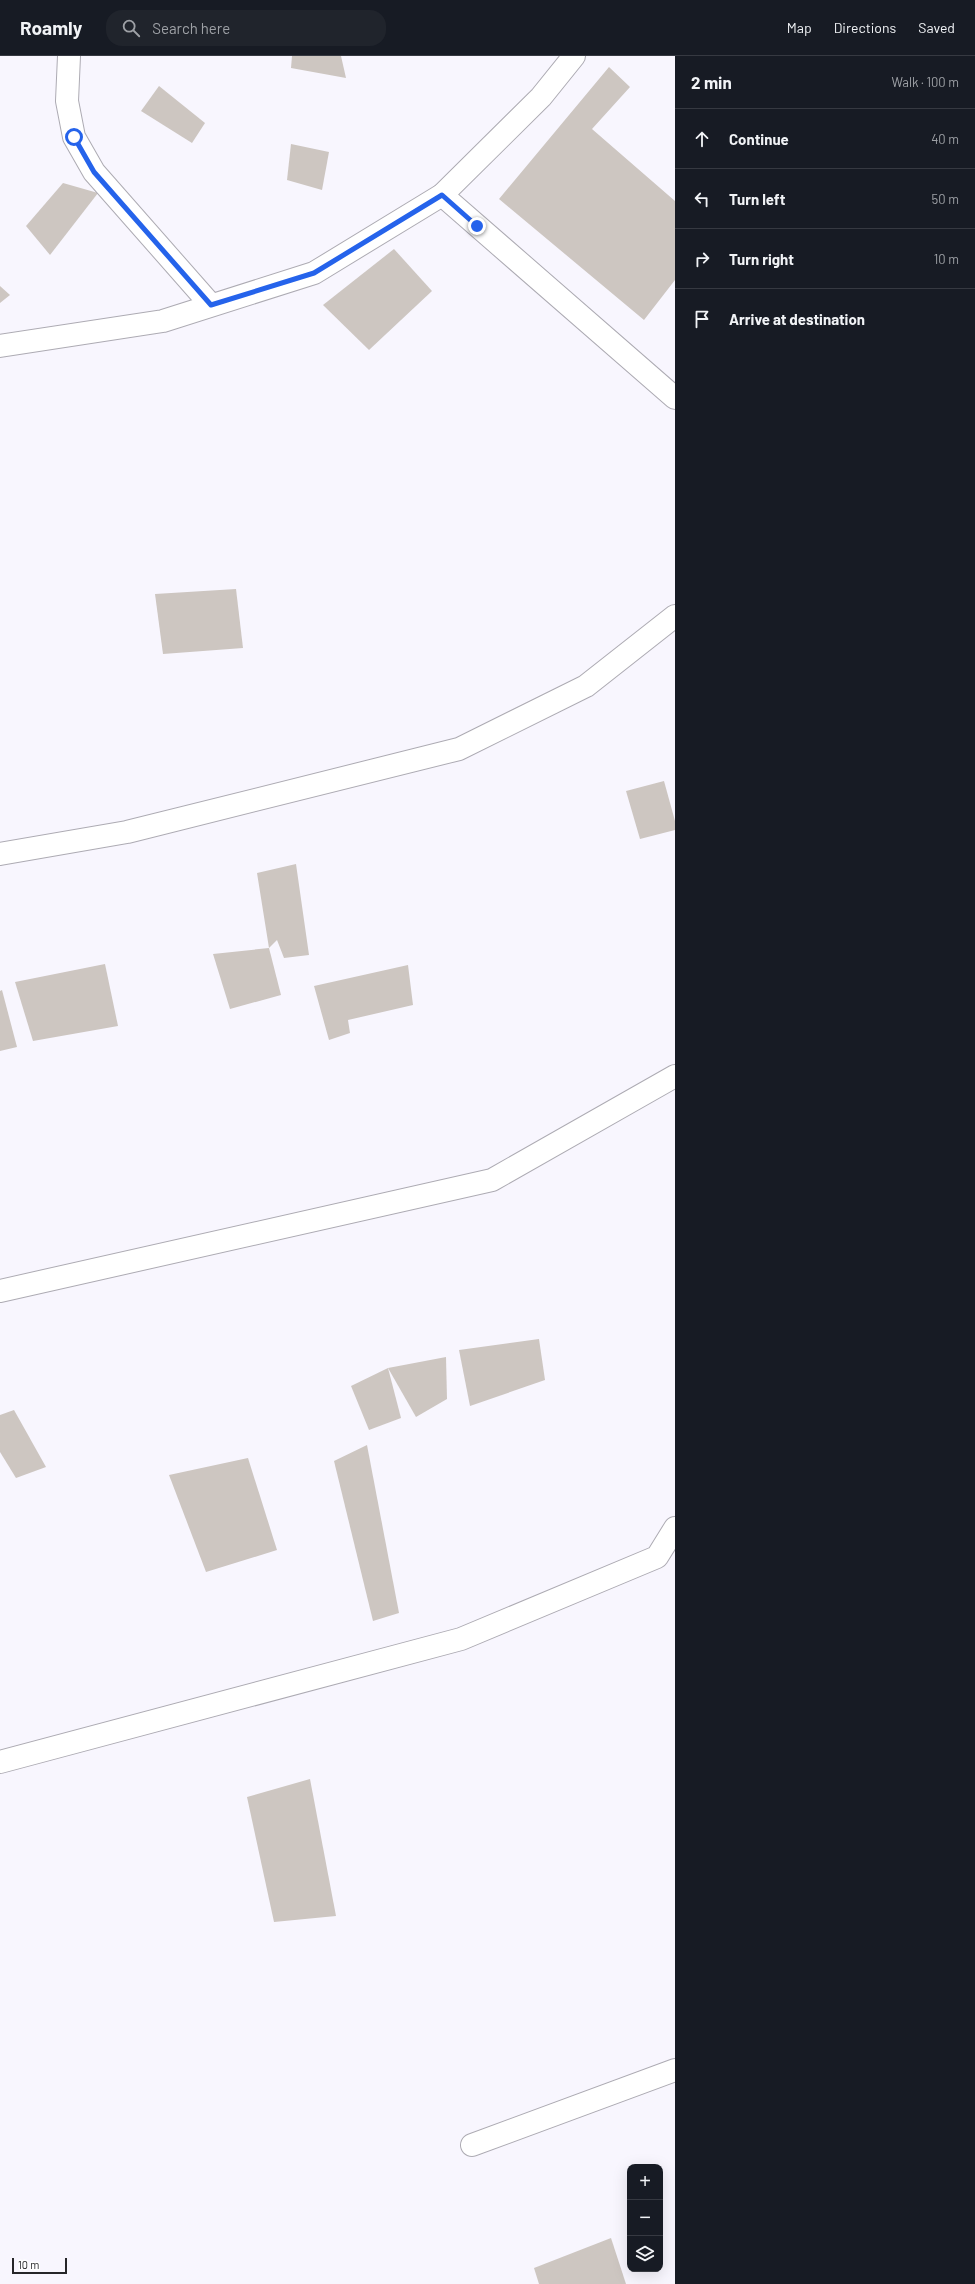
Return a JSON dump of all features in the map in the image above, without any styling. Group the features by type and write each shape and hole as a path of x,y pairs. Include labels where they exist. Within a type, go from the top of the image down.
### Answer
{"street":[{"path":"69,56 67,101 74,137 94,172 211,305"},
{"path":"0,346 163,321 314,273 442,195 541,97 574,56"},
{"path":"442,195 675,398"},
{"path":"0,854 127,832 459,749 586,686 675,616"},
{"path":"0,1290 492,1180 675,1076"},
{"path":"0,1762 461,1639 657,1557 675,1528"},
{"path":"472,2145 675,2070"}],"building":[{"path":"292,56 341,56 346,78 291,68"},
{"path":"609,67 630,87 592,129 675,201 675,280 644,320 499,199"},
{"path":"159,86 205,123 192,143 141,111"},
{"path":"291,144 329,152 322,190 287,180"},
{"path":"63,183 98,193 50,255 26,226"},
{"path":"394,249 432,291 369,350 323,305"},
{"path":"0,286 10,295 0,303"},
{"path":"236,589 243,648 163,654 155,594"},
{"path":"664,781 675,821 675,830 640,839 626,791"},
{"path":"296,864 309,955 284,958 277,940 269,948 257,873"},
{"path":"269,948 281,995 230,1009 213,954"},
{"path":"105,964 118,1026 33,1041 15,982"},
{"path":"408,965 413,1005 348,1020 350,1033 329,1040 314,986"},
{"path":"2,990 17,1047 0,1051 0,991"},
{"path":"539,1339 545,1380 470,1406 459,1350"},
{"path":"446,1357 447,1399 416,1417 388,1368"},
{"path":"388,1368 401,1418 369,1430 351,1386"},
{"path":"14,1410 46,1467 16,1478 0,1452 0,1415"},
{"path":"367,1445 399,1613 373,1621 334,1461"},
{"path":"248,1458 277,1550 206,1572 169,1475"},
{"path":"310,1779 336,1916 274,1922 247,1797"},
{"path":"611,2238 626,2284 539,2284 534,2268"}],"route":[{"path":"74,137 94,172 211,305 314,273 442,195 477,226"}]}
